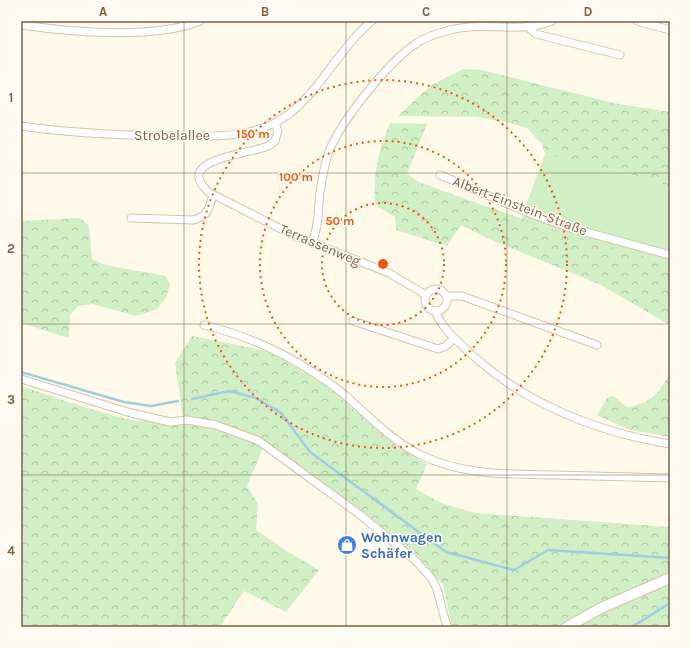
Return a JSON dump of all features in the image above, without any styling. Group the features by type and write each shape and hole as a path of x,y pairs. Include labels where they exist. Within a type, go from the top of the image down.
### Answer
{"main road":[{"path":"568,627 607,605 670,578"}],"street":[{"path":"21,25 47,28 131,32 172,29 200,21"},
{"name":"Strobelallee","path":"21,126 101,135 209,136 253,131 275,123 292,112 307,97 354,39 372,21"},
{"path":"312,243 317,224 323,173 334,142 352,114 393,63 416,43 450,30 475,26 528,28 552,21"},
{"path":"637,21 670,30"},
{"path":"528,28 536,34 620,55"},
{"name":"Terrassenweg","path":"275,123 278,136 271,144 206,164 200,173 200,182 205,189 213,195 312,243 389,273 426,295"},
{"name":"Albert-Einstein-Straße","path":"440,175 534,215 571,228 670,255"},
{"path":"131,218 193,220 207,214 213,195"},
{"path":"597,345 462,296 446,296 439,290 434,289 426,295 425,303 427,307 435,311 439,320 454,338 479,361 507,382 552,408 619,434 670,444"},
{"path":"435,311 443,308 447,301 446,296"},
{"path":"353,321 438,349 446,346 454,338"},
{"path":"204,325 252,340 295,361 329,383 396,440 421,455 450,466 488,474 670,478"},
{"path":"21,379 131,413 170,422 187,420 216,425 259,440 359,514 415,560 432,579 438,589 447,627"}],"green space":[{"path":"463,69 482,70 613,103 670,112 670,187 653,180 545,154 542,144 527,128 505,122 476,117 398,116 430,86"},
{"path":"390,123 427,124 407,174 419,182 575,236 670,263 670,325 599,284 498,243 461,225 447,246 396,230 395,217 375,205 377,163"},
{"path":"545,154 653,180 670,187 670,263 614,249 521,219"},
{"path":"80,218 89,226 92,259 105,265 166,276 170,284 166,298 157,309 136,316 92,304 78,306 70,315 69,338 21,323 21,221"},
{"path":"192,336 268,351 321,381 396,446 427,464 416,489 441,503 475,513 670,527 670,627 452,627 443,585 418,556 330,488 263,440 242,430 221,424 183,418 175,363"},
{"path":"670,373 670,437 627,429 597,415 607,398 613,396 623,405 628,407 643,403 657,393"},
{"path":"21,386 131,420 199,425 227,431 253,441 263,448 247,486 258,504 256,530 288,552 319,570 286,612 244,591 220,627 21,627"}],"waterway":[{"path":"21,372 124,402 151,406 178,401"},
{"path":"192,399 229,391 256,398 281,413 310,452 446,552 514,570 548,550 670,558"},
{"path":"632,627 670,603"}],"place":[{"name":"Wohnwagen Schäfer","path":"347,545"}]}
